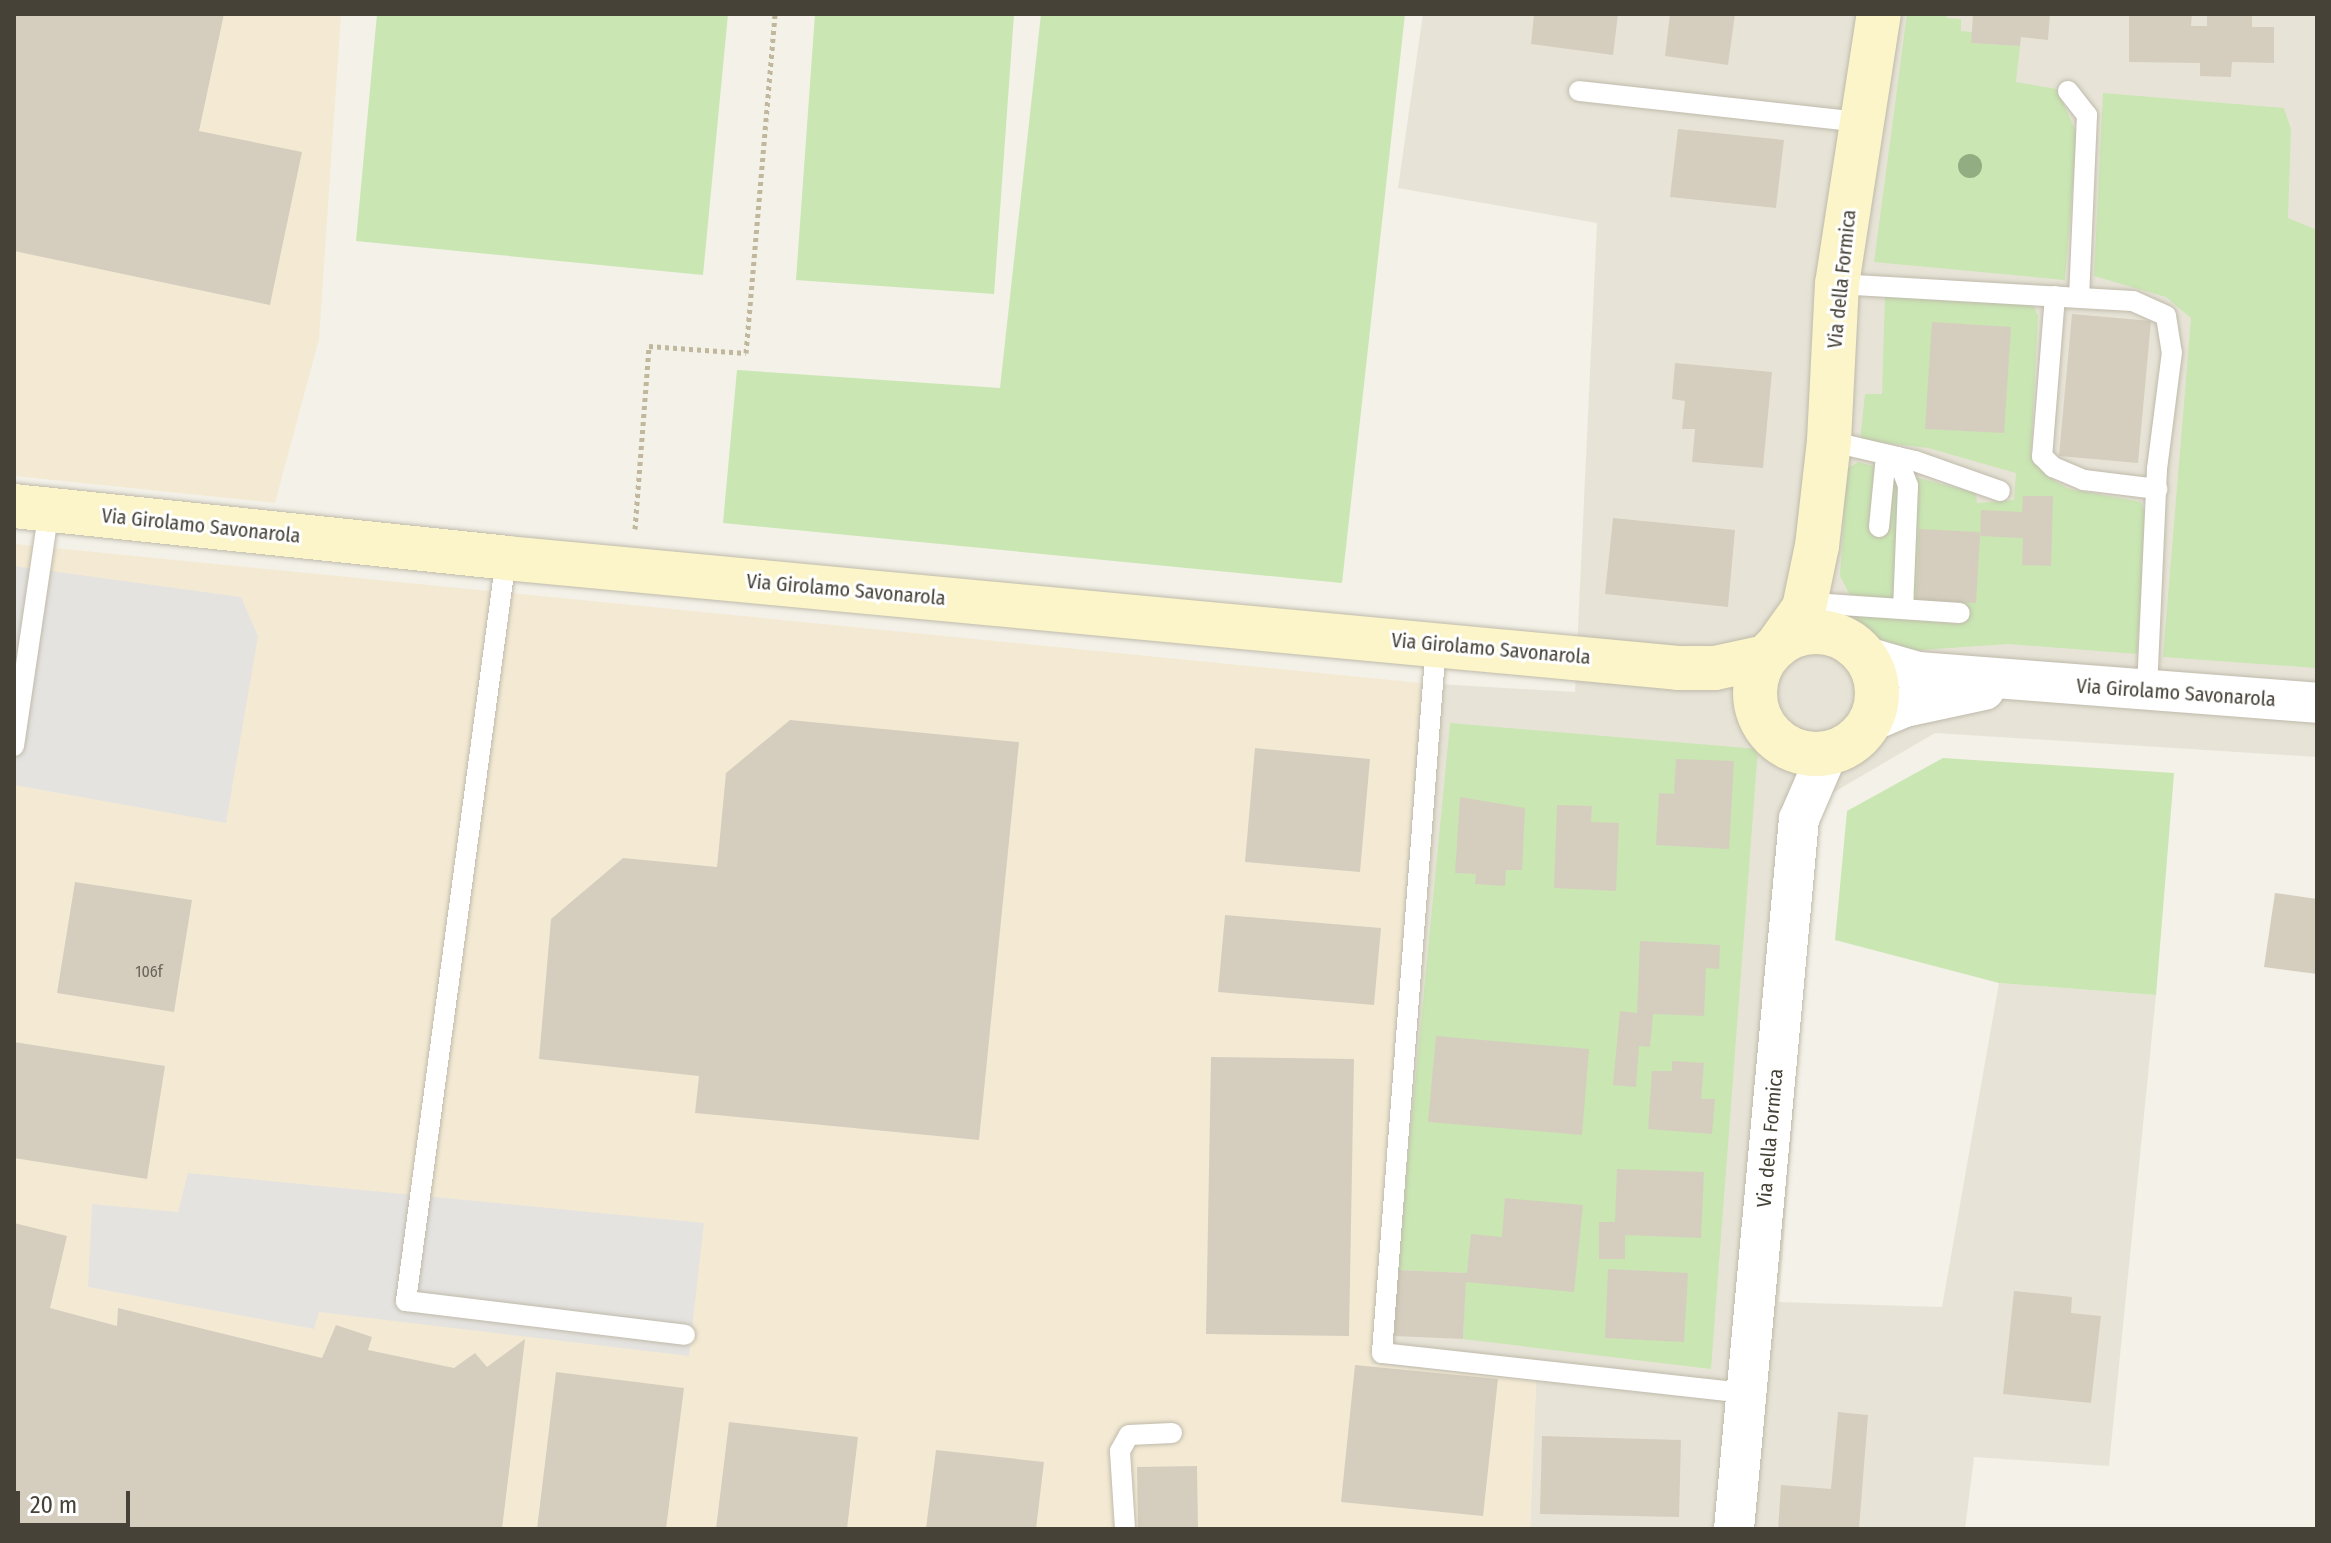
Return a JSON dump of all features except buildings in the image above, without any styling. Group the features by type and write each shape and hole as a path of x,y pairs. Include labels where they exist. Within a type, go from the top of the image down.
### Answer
{"street":[{"name":"Via della Formica","path":"1772,650 1804,608 1817,546 1829,441 1837,284 1879,14"},
{"name":"Via Girolamo Savonarola","path":"31,508 506,558 1661,666 1715,668 1772,650"},
{"name":"Via della Formica","path":"1817,546 1845,633"},
{"path":"1661,666 1750,642 1786,604 1817,546"},
{"path":"1811,631 1845,633 1877,689 1869,722 1845,747 1828,752 1792,749 1764,726 1756,710 1757,673 1772,650 1811,631"},
{"name":"Via Girolamo Savonarola","path":"1845,633 1918,672 2317,703"},
{"name":"Via Girolamo Savonarola","path":"1661,666 1756,710"},
{"name":"Via Girolamo Savonarola","path":"1869,722 1931,700 2035,682"},
{"name":"Via della Formica","path":"1734,1529 1799,819 1828,752"}],"lane":[{"path":"1579,91 1862,122"},
{"path":"2068,91 2087,115 2079,298"},
{"path":"1837,284 2079,298 2151,306 2166,316 2172,330 2157,489 2147,690"},
{"path":"2055,296 2042,456 2053,467 2084,480 2157,489"},
{"path":"1829,441 1897,457 2000,491"},
{"path":"1879,527 1880,488 1885,466 1897,457"},
{"path":"1897,457 1908,486 1903,609"},
{"path":"14,746 31,508"},
{"path":"506,558 406,1301 685,1335"},
{"path":"1845,633 1903,609 1960,613"},
{"path":"1436,644 1382,1353 1747,1393"},
{"path":"1125,1529 1120,1451 1129,1435 1172,1433"}],"path":[{"path":"632,570 649,346 746,353 775,14"}],"shaded area":[{"path":"14,14 341,14 319,339 275,503 14,476"},
{"path":"1423,14 2317,14 2317,757 1935,733 1817,802 1779,1302 1942,1307 1999,983 2156,995 2109,1466 1974,1457 1965,1529 1530,1529 1536,1381 1371,1364 1421,683 1575,692 1597,223 1398,188"},
{"path":"14,544 1421,683 1371,1364 1536,1381 1530,1529 14,1529"},
{"path":"14,566 241,597 258,636 226,823 14,785"},
{"path":"188,1173 704,1223 689,1356 319,1312 314,1329 88,1287 92,1204 178,1212"}],"green space":[{"path":"377,14 728,14 703,275 356,241"},
{"path":"815,14 1014,14 994,294 796,280"},
{"path":"1041,14 1405,14 1342,583 723,523 737,370 1000,388"},
{"path":"1907,14 1946,14 1947,18 1961,19 1961,31 1972,32 1971,43 2020,46 2016,82 2057,89 2077,134 2065,280 1874,262"},
{"path":"2103,93 2284,108 2291,129 2288,218 2317,230 2317,668 2163,657 2191,318 2166,297 2094,276"},
{"path":"1885,294 2032,303 2038,316 2031,455 2048,477 2069,489 2141,502 2147,517 2137,654 2008,644 1906,651 1878,642 1857,626 1857,614 1959,624 1967,619 1961,602 1852,599 1840,576 1847,469 1858,462 1976,493 1977,503 2014,500 2016,473 1928,448 1860,440 1865,394 1882,394"},
{"path":"1450,723 1758,749 1711,1369 1463,1339 1466,1273 1397,1270"},
{"path":"1943,758 2174,773 2156,995 1999,983 1835,940 1847,811"}]}
